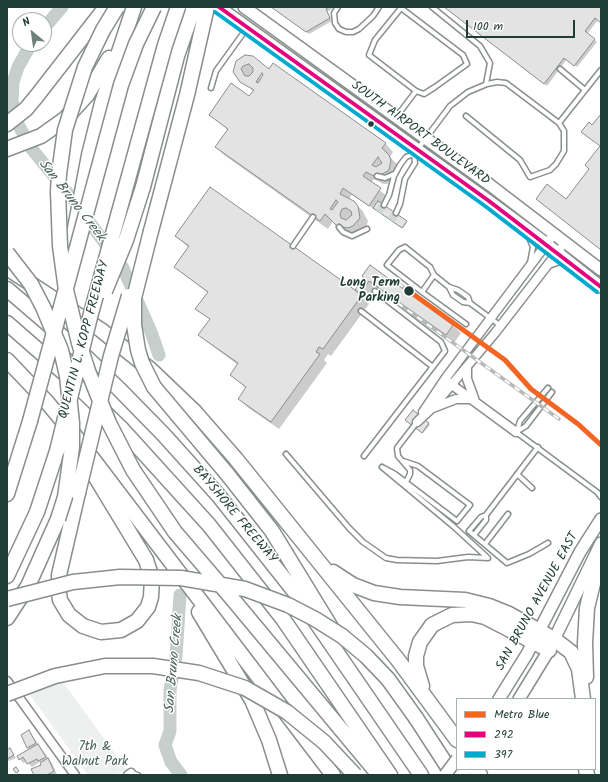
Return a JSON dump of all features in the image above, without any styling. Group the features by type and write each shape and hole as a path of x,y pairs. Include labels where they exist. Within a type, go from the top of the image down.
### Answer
{"highway":[{"path":"7,124 26,108 36,97 106,7"},
{"path":"117,7 100,36 85,67 71,107 64,136 58,192 60,246 66,290 79,343 88,371 109,423 146,492 175,532 379,775"},
{"path":"7,149 27,142 53,128 77,108 95,83 134,7"},
{"path":"44,368 75,230 89,155 102,103 134,7"},
{"path":"7,494 30,421 121,85 136,44 154,7"},
{"name":"QUENTIN L. KOPP FREEWAY","path":"7,576 37,512 57,451 86,331 165,44 178,7"},
{"path":"86,331 94,317 126,240 143,186 179,50 194,7"},
{"path":"208,7 187,95 150,231 134,298 134,325 138,350 142,363 154,387 259,513 286,552 328,621 371,701"},
{"path":"9,362 49,410 78,449 150,568 152,588 148,607 137,621 121,630 101,632 83,626 69,615 60,600 58,593 59,575 78,493 119,327 150,231"},
{"path":"7,253 31,284 56,336 67,376 72,431 69,471 58,519 28,586 7,618"},
{"path":"7,268 101,330 173,390 215,435 293,529 398,660 456,739"},
{"name":"BAYSHORE FREEWAY","path":"7,289 101,372 196,470 279,570 421,775"},
{"name":"BAYSHORE FREEWAY","path":"7,323 99,406 155,464 209,525 280,615 390,775"},
{"path":"9,362 46,401 76,437 333,775"},
{"path":"293,529 331,571 363,590 400,597 474,602 504,611 536,636"},
{"path":"584,698 586,615 592,587 601,560"},
{"path":"179,573 193,602 252,700 269,740 280,775"},
{"path":"7,598 73,582 120,577 182,578 245,589 294,608 342,636 377,668 398,692 453,775"},
{"path":"456,738 424,689 418,675 416,656 424,634 436,622 446,616 471,614 489,619 536,636 551,644 568,650 576,662 581,677 584,698"},
{"path":"7,694 56,676 104,666 153,666 199,673 244,688 287,712 324,742 355,775"}],"street":[{"name":"SOUTH AIRPORT BOULEVARD","path":"219,7 415,151 508,215 601,287"},
{"name":"SOUTH AIRPORT BOULEVARD","path":"244,7 425,138 601,270"},
{"path":"417,422 445,378 554,234"},
{"path":"417,422 432,408 501,326 541,273 561,256 565,242"},
{"path":"467,366 467,379 474,399"},
{"path":"445,378 516,432"},
{"path":"432,408 456,399 474,399"},
{"name":"SAN BRUNO AVENUE EAST","path":"500,698 536,636 580,552 601,519"},
{"name":"SAN BRUNO AVENUE EAST","path":"520,698 551,644 601,543"},
{"path":"7,681 75,775"},
{"path":"445,775 456,760"}],"lane":[{"path":"338,7 334,13 335,23 339,29 346,32 353,32 359,29 373,16 379,7"},
{"path":"432,7 480,46 490,63 486,84"},
{"path":"402,8 463,55 467,64 430,91 424,94 416,91 369,55 375,40 402,8"},
{"path":"211,88 216,71 248,27"},
{"path":"560,69 585,90"},
{"path":"559,124 601,70"},
{"path":"384,205 390,195 396,172 406,157 415,151 458,98 486,84 497,82 506,83 559,124 564,131 565,136 564,150 561,157 550,170 530,177 520,160 466,116"},
{"path":"396,117 416,91"},
{"path":"396,213 400,204 404,179 415,163 415,151"},
{"path":"377,176 387,178 396,172"},
{"path":"508,215 529,236 531,241 532,253 528,268"},
{"path":"293,246 314,217"},
{"path":"339,227 343,232 352,236 366,229"},
{"path":"466,324 387,265 399,250 405,247 430,267 434,275 449,287 458,290 468,297 470,303"},
{"path":"422,292 434,275"},
{"path":"449,287 453,295 463,302 470,303 501,326"},
{"path":"364,456 445,351 441,342 375,291"},
{"path":"361,311 433,367"},
{"path":"516,432 520,421 548,388"},
{"path":"516,432 526,426 552,392"},
{"path":"406,482 410,474 410,470 398,456 397,448 417,422"},
{"path":"516,432 599,492 601,497"},
{"path":"538,447 486,514 481,517 469,531 507,562 529,554 548,543"},
{"path":"286,454 349,528 363,542 386,558 397,560 437,561 468,557 488,558 453,526 382,468 395,474 457,522 470,505 418,466 403,460"},
{"path":"517,474 532,488"},
{"path":"474,535 486,520 486,514"},
{"path":"485,544 508,514"}],"green space":[{"name":"7th & Walnut Park","path":"58,675 126,769 116,775 88,775 22,684"}],"building":[{"path":"271,7 329,7 326,9 330,18 306,32"},
{"path":"444,7 601,7 601,23 595,18 585,31 595,39 574,66 564,58 544,84"},
{"path":"245,55 253,56 269,69 273,63 386,143 382,148 389,155 391,160 389,170 379,176 374,176 366,172 363,176 381,188 369,206 343,188 340,194 354,201 358,206 360,218 353,226 348,228 337,226 325,214 320,221 215,147 228,129 209,115 231,83 249,96 254,90 240,82 233,72 236,61","holes":["249,64 253,68 253,72 249,76 245,76 241,69 243,66","262,73 263,75 258,83 256,82","378,157 382,163 376,167 372,165","336,200 338,202 332,210 330,209","346,208 351,211 352,215 346,220 341,218 340,214 342,209"]},
{"path":"601,114 601,250 536,199 547,184 566,199 589,169 585,165 600,146 581,132 589,122 592,125"},
{"path":"210,187 362,295 323,349 319,347 316,352 320,354 271,422 238,399 246,387 230,375 238,363 198,335 210,319 195,309 208,292 174,267 189,246 175,236"},
{"path":"378,201 407,221 402,228 373,208"},
{"name":"Long Term Parking","path":"370,265 453,325 446,335 369,281 360,294 355,290 364,278 362,276"},
{"path":"413,410 429,423 422,433 405,420"},
{"path":"29,730 36,743 27,748 21,735"},
{"path":"38,744 46,757 38,761 37,759 27,764 23,757 19,760 17,756"},
{"path":"10,748 14,755 7,759 7,750"},
{"path":"48,758 54,771 47,775 34,775 31,769 41,765 40,763"},
{"path":"16,767 19,771 16,773 13,769"}],"waterway":[{"name":"San Bruno Creek","path":"52,19 62,7"},
{"name":"San Bruno Creek","path":"26,52 18,67 13,82 12,101 18,124 31,148 71,197 123,268 151,332 159,355"},
{"name":"San Bruno Creek","path":"180,595 176,656 170,690 170,731 165,745 171,762 181,775"}],"tunnel":[{"path":"379,212 384,205"},
{"path":"391,220 396,213"}],"railway":[{"path":"398,283 409,291"},
{"path":"388,296 559,419"}],"metro line":[{"name":"Blue","path":"409,291 505,360 531,389 578,424 601,445"}],"transit line":[{"name":"292","path":"219,7 489,201 601,287"},
{"name":"397","path":"215,12 485,206 597,292"}],"place":[{"name":"Long Term Parking","path":"409,291"}]}
